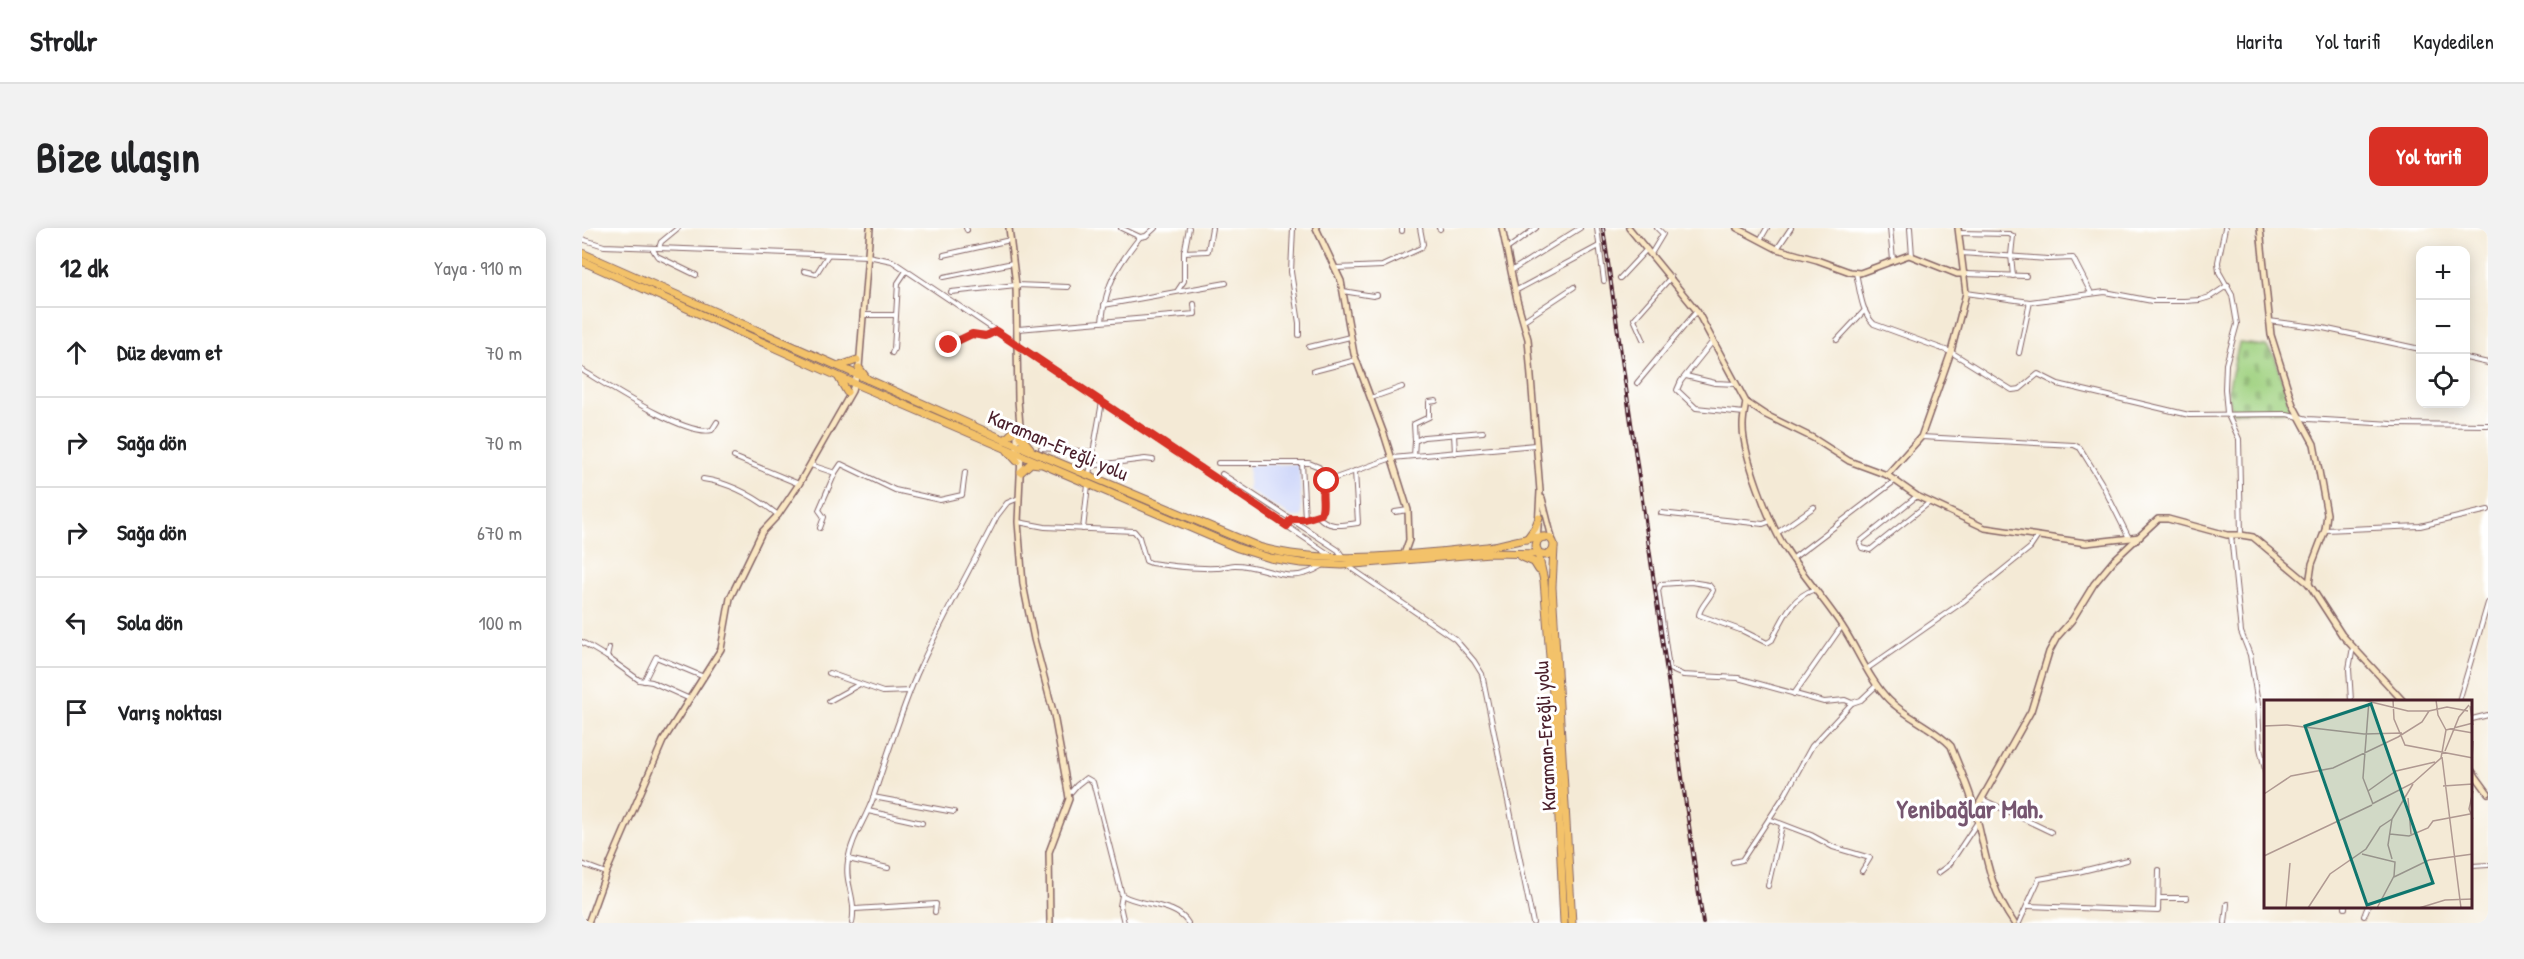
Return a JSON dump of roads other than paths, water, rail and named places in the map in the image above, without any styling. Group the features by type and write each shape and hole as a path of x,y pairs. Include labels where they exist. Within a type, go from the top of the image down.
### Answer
{"highway":[{"name":"Karaman-Ereğli yolu","path":"582,253 838,367 857,366 867,379 1005,443 1043,464 1285,555 1345,561 1506,553 1540,546"},
{"name":"Karaman-Ereğli yolu","path":"582,261 838,376 1005,443"},
{"path":"838,367 857,366"},
{"path":"838,376 849,393 866,388"},
{"path":"1017,426 1005,443 1019,452"},
{"path":"1020,436 1039,451"},
{"name":"Karaman-Ereğli yolu","path":"1019,452 1039,451 1088,480 1238,548 1270,558 1325,564 1518,542 1540,546 1550,553 1554,545"},
{"path":"1021,472 1031,463 1043,464"},
{"path":"1518,542 1532,533 1539,518"},
{"name":"Karaman-Ereğli yolu","path":"1554,545 1552,587 1572,923"},
{"path":"1540,546 1554,545"},
{"name":"Karaman-Ereğli yolu","path":"1540,546 1554,718 1564,923"},
{"path":"1506,553 1534,562 1544,581"}],"street":[{"path":"659,248 661,242 678,228"},
{"path":"588,923 606,873 663,741 721,649 730,598 762,532 778,515 811,465 849,393 857,366 864,315 870,228"},
{"path":"1009,228 1016,285 1018,329 1017,426 1021,472 1018,522 1023,584 1034,639 1054,715 1069,800 1056,828 1049,852 1050,923"},
{"path":"1121,228 1140,237 1146,236 1155,228"},
{"path":"1178,291 1184,280 1189,228"},
{"path":"1185,252 1208,251 1212,228"},
{"path":"1293,228 1291,272 1299,335"},
{"path":"1316,228 1337,268 1356,360 1392,458 1408,510 1409,540 1404,554"},
{"path":"1337,268 1382,266 1421,248 1423,244 1420,228"},
{"path":"1503,228 1515,291 1528,339 1540,491 1540,546"},
{"path":"1506,250 1534,228"},
{"path":"1511,271 1580,228"},
{"path":"1597,228 1604,281"},
{"path":"1629,228 1697,311 1746,402 1764,414 1813,438 1849,461 1887,475 1917,496 1985,528 2086,543 2140,537"},
{"path":"1620,278 1649,252 1663,234 1657,228"},
{"path":"1737,228 1777,249 1856,273 1912,256 1958,274 2026,276"},
{"path":"1759,241 1767,228"},
{"path":"1777,249 1791,228"},
{"path":"1890,228 1893,260"},
{"path":"1910,228 1912,256"},
{"path":"2225,228 2218,262 2219,272 2232,295 2237,324 2226,364 2226,413 2238,439 2241,535"},
{"path":"2260,228 2271,335 2293,405 2314,444 2327,514 2325,530 2312,564 2309,584"},
{"path":"1887,475 1921,437 1951,352 1966,293 1958,231 2013,236 2011,255 2013,276"},
{"path":"1102,321 1113,275 1140,237"},
{"path":"582,239 604,246 868,256 892,261 1333,558"},
{"path":"944,255 1010,240"},
{"path":"1515,291 1599,246"},
{"path":"652,248 657,256 696,274"},
{"path":"1961,252 2048,259 2073,258 2091,292"},
{"path":"804,271 816,274 828,255"},
{"path":"944,277 1013,263"},
{"path":"891,353 894,349 898,283 906,271"},
{"path":"1856,273 1868,319 1874,324 1951,352 2012,390 2020,389 2038,374 2058,384 2189,415 2287,414 2299,417 2392,424 2488,425"},
{"path":"1643,339 1634,319 1671,277"},
{"path":"1104,305 1226,283"},
{"path":"951,292 1016,285 1068,287"},
{"path":"1966,293 2030,303 2091,292 2121,294 2152,301 2200,300 2210,297 2228,285"},
{"path":"1524,320 1574,287"},
{"path":"1343,291 1373,297 1377,295"},
{"path":"2019,353 2030,303"},
{"path":"1018,329 1195,314 1194,304"},
{"path":"1837,340 1865,310"},
{"path":"1637,383 1697,311"},
{"path":"864,315 895,315"},
{"path":"2269,321 2323,328 2416,348"},
{"path":"945,347 951,342 972,334 986,336 996,331"},
{"path":"1309,347 1350,337"},
{"path":"1713,340 1680,381 1677,390 1696,408 1744,413"},
{"path":"2470,359 2488,363"},
{"path":"1314,371 1356,360"},
{"path":"582,370 630,399 680,423 705,432 712,430 717,422"},
{"path":"1686,376 1714,383 1736,384"},
{"path":"1371,398 1402,387"},
{"path":"1414,456 1414,424 1429,417 1429,402 1436,401"},
{"path":"1083,529 1090,466 1102,402"},
{"path":"1746,402 1742,426 1746,446 1762,500 1776,534 1842,626 1878,684 1899,709 1944,738 1951,746 1975,811 1991,879 1999,899 2014,923"},
{"path":"1017,426 1020,436 1019,452"},
{"path":"1414,441 1424,437 1483,432"},
{"path":"1454,434 1455,453"},
{"path":"1921,437 2074,445 2080,448 2101,482 2129,537"},
{"path":"1291,519 1318,516 1323,510 1322,487 1327,481 1392,458 1535,445"},
{"path":"1039,451 1093,452"},
{"path":"734,457 799,484"},
{"path":"1090,466 1153,460"},
{"path":"1218,463 1316,464 1327,481"},
{"path":"1302,463 1305,519"},
{"path":"820,528 824,517 819,510 841,464 895,490 940,500 962,495 965,472"},
{"path":"811,465 835,473"},
{"path":"1318,516 1324,523 1334,526 1358,523 1355,471"},
{"path":"1222,474 1338,550 1345,561 1466,649 1482,674 1533,923"},
{"path":"703,479 715,481 758,498 778,515"},
{"path":"1792,559 1896,480"},
{"path":"1540,491 1554,545"},
{"path":"1917,496 1862,540 1860,543 1862,548 1870,550 1930,502"},
{"path":"852,923 855,909 847,880 848,859 854,840 868,812 910,691 928,651 998,516 1007,503 1019,498"},
{"path":"1776,534 1814,507"},
{"path":"1395,512 1408,510"},
{"path":"2325,530 2420,526 2488,510"},
{"path":"1661,513 1763,524 1772,521"},
{"path":"1287,526 1291,519"},
{"path":"1975,811 2031,711 2049,652 2057,637 2072,620 2094,584 2114,560 2158,519 2231,535 2253,537 2309,584 2342,636 2402,700"},
{"path":"1018,522 1045,527 1134,531 1139,537 1146,561 1151,563 1210,568 1233,565 1287,575 1302,575 1325,564"},
{"path":"2231,535 2241,632 2250,656 2258,704 2260,748 2264,765"},
{"path":"1868,668 1964,601 2030,548 2038,537"},
{"path":"1816,589 1803,593 1790,606 1772,639 1767,643 1743,631 1699,615 1699,610 1711,597 1713,590 1709,585 1691,582 1661,584 1658,590 1669,669 1683,675 1738,678 1824,702 1845,700 1852,703"},
{"path":"2459,700 2488,603"},
{"path":"1794,694 1842,626"},
{"path":"582,642 639,680 690,699"},
{"path":"2350,700 2349,669 2353,647"},
{"path":"607,657 609,648"},
{"path":"644,681 656,657 704,677"},
{"path":"829,673 883,692 910,691"},
{"path":"829,701 859,684"},
{"path":"1733,862 1742,860 1812,746 1852,703 1861,700 1878,684"},
{"path":"2473,719 2488,715"},
{"path":"2473,772 2488,793"},
{"path":"1068,792 1071,792 1086,778 1093,782 1122,895 1120,906 1124,923"},
{"path":"873,797 954,812"},
{"path":"1982,799 2051,832"},
{"path":"868,812 922,823"},
{"path":"1769,819 1811,835 1833,847 1870,858 1862,871"},
{"path":"1938,873 1948,865 1977,823"},
{"path":"1768,886 1782,825"},
{"path":"848,859 888,868"},
{"path":"2019,923 2028,906 2035,882 2042,877 2078,873 2127,860"},
{"path":"582,864 606,873"},
{"path":"2473,866 2488,865"},
{"path":"2028,906 2158,911 2159,870"},
{"path":"1122,895 1140,903 1180,913 1188,923"},
{"path":"2159,898 2187,898"},
{"path":"855,909 936,904 935,912"},
{"path":"2225,923 2227,904"},
{"path":"2364,916 2367,908"}],"railway":[{"path":"1603,228 1703,923"}],"district":[{"name":"Yenibağlar Mah.","path":"1970,809"}]}
